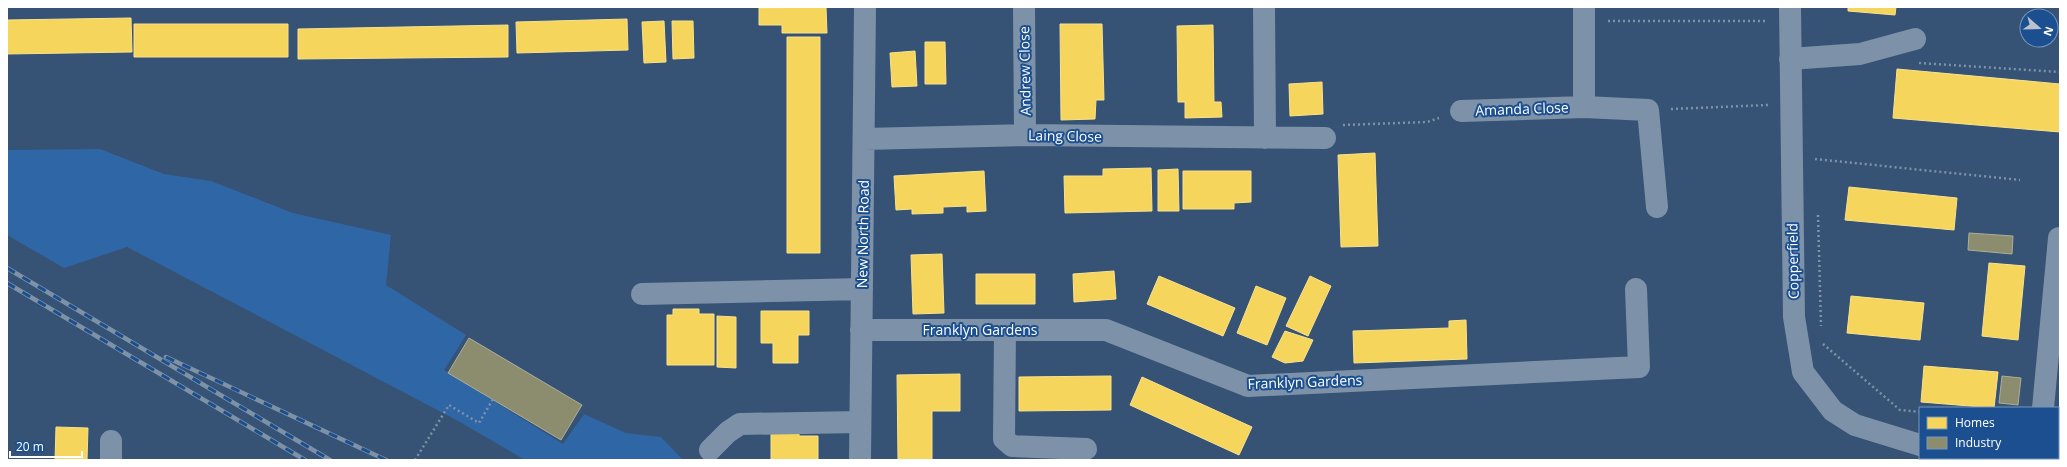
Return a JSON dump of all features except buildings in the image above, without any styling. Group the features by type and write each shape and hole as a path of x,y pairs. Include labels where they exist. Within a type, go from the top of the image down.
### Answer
{"street":[{"name":"New North Road","path":"860,460 864,7"},
{"name":"Andrew Close","path":"1024,7 1026,136"},
{"path":"1264,7 1265,138"},
{"name":"Amanda Close","path":"1584,107 1585,14"},
{"name":"Copperfield","path":"1791,14 1790,104 1794,317 1803,372 1833,410 1855,425 1918,450"},
{"path":"1790,59 1860,54 1915,39"},
{"name":"Amanda Close","path":"1461,111 1584,107 1648,110"},
{"path":"1648,110 1657,207"},
{"name":"Laing Close","path":"864,139 1026,136 1325,138"},
{"path":"2043,407 2060,238"},
{"path":"642,294 862,289"},
{"name":"Franklyn Gardens","path":"861,330 1106,330 1248,386 1639,367 1636,289"},
{"path":"1005,330 1004,439 1012,446 1086,449"},
{"path":"710,450 728,432 740,424 860,422"}],"path":[{"path":"1585,14 1791,14"},
{"path":"1918,63 2060,72"},
{"path":"1648,110 1790,104"},
{"path":"1325,138 1337,125 1427,122 1461,111"},
{"path":"1814,151 1815,167"},
{"path":"1814,159 2020,180"},
{"path":"1818,213 1821,334"},
{"path":"1821,342 1900,410 1919,412"},
{"path":"415,460 449,405 479,422 493,399"}],"shaded area":[{"path":"100,149 164,174 211,181 293,213 391,235 386,285 466,335 444,370 563,444 584,414 626,433 661,437 683,460 525,460 460,422 127,247 64,268 7,235 7,150"}],"railway":[{"path":"7,268 330,460"},
{"path":"7,283 305,460"},
{"path":"166,357 386,460"}]}
